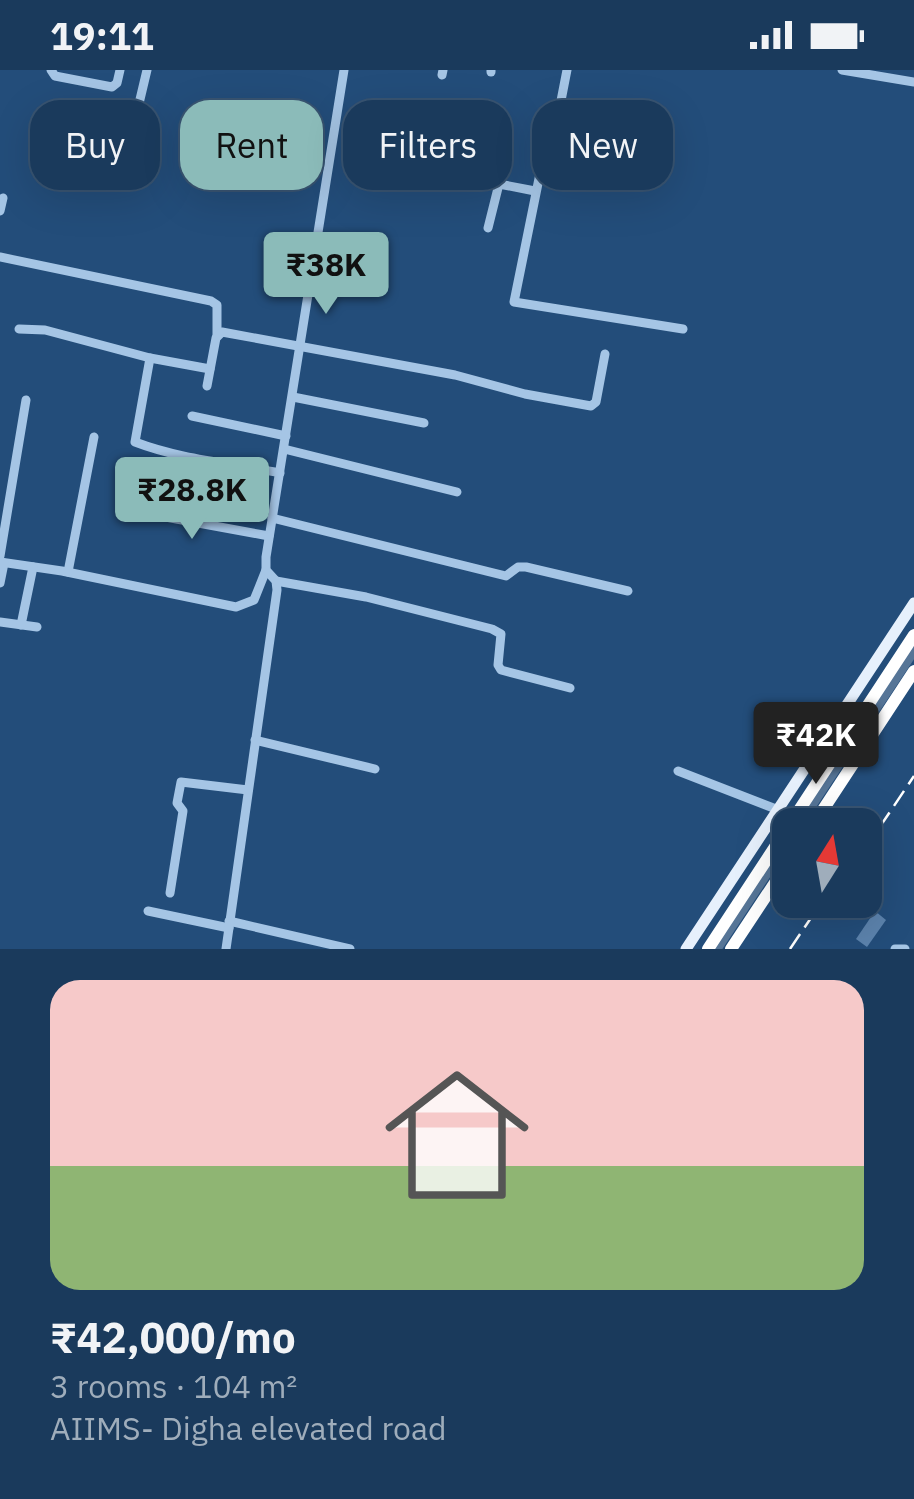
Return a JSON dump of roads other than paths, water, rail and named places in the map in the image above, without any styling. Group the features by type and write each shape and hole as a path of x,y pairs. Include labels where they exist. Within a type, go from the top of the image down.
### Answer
{"highway":[{"path":"708,949 914,634"},
{"path":"824,808 914,671"},
{"path":"731,949 772,887"}],"main road":[{"path":"777,808 914,603"},
{"path":"686,949 772,815"}],"street":[{"path":"50,70 55,76 112,87 120,70"},
{"path":"140,100 147,70"},
{"path":"1,561 236,607 254,600 266,570 344,70"},
{"path":"567,70 560,111 548,136 514,302 684,329"},
{"path":"842,70 914,82"},
{"path":"512,187 536,192"},
{"path":"488,228 498,190"},
{"path":"0,211 3,198"},
{"path":"0,257 211,301 217,308 217,335 207,386"},
{"path":"20,328 45,330 150,358 210,369"},
{"path":"217,335 222,332 301,346 590,406 596,402 605,354"},
{"path":"150,358 135,442 192,460 216,460 280,473"},
{"path":"293,396 424,422"},
{"path":"0,583 26,400"},
{"path":"192,416 286,436"},
{"path":"68,572 94,437"},
{"path":"284,449 457,492"},
{"path":"122,509 269,536"},
{"path":"272,518 506,576 522,566 628,591"},
{"path":"22,624 33,567"},
{"path":"226,949 277,590 276,581 266,570"},
{"path":"276,581 366,597 492,629 500,634 498,665 502,670 570,688"},
{"path":"0,622 36,626"},
{"path":"255,740 375,770"},
{"path":"678,771 773,808"},
{"path":"170,893 183,811 176,803 182,782 248,790"},
{"path":"148,911 350,949"},
{"path":"895,949 905,949"}],"waterway":[{"path":"810,808 914,651"},
{"path":"717,949 772,866"}],"railway":[{"path":"882,824 914,776"},
{"path":"790,949 811,918"}]}
